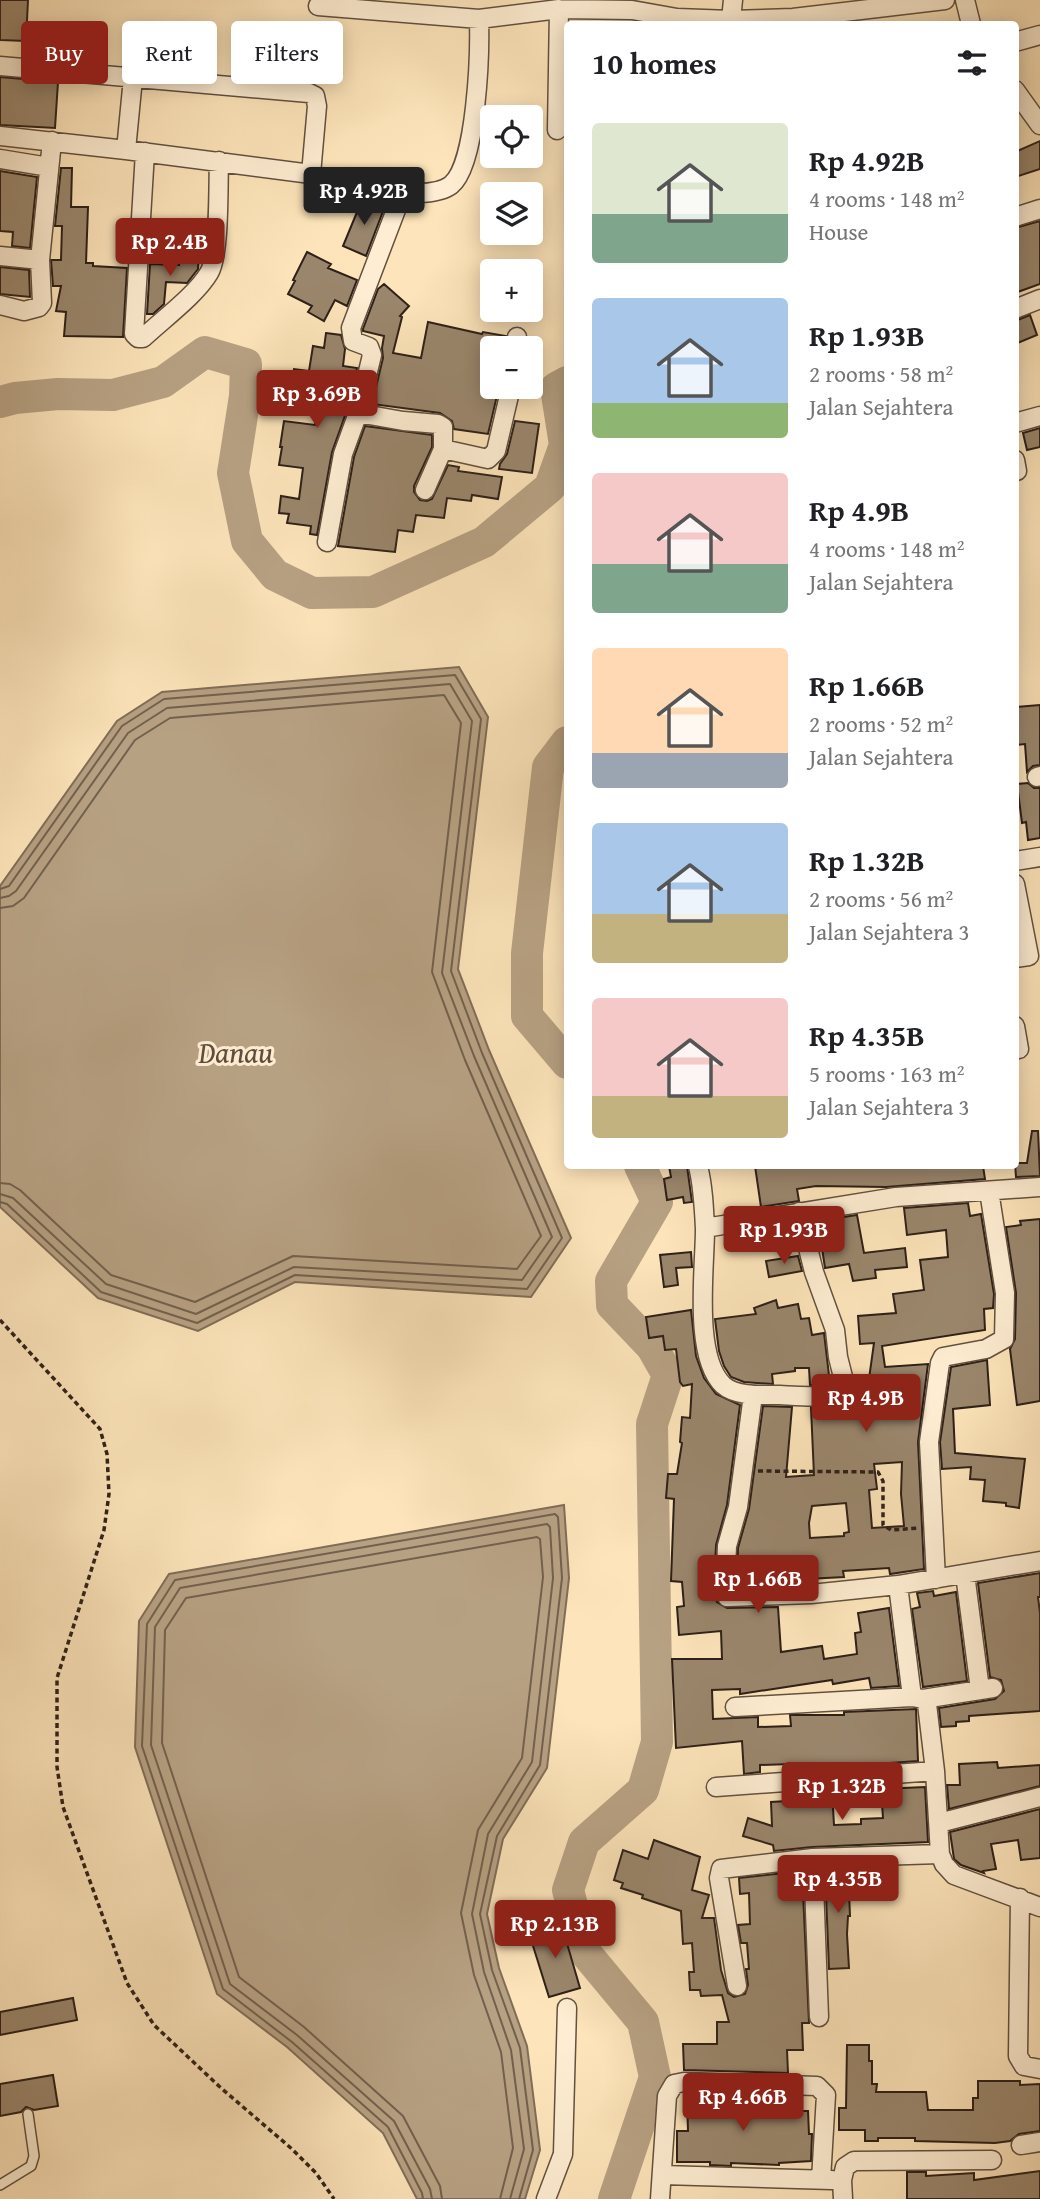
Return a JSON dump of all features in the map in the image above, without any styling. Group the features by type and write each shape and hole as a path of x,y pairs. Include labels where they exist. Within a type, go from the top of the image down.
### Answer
{"street":[{"path":"731,20 733,0"},
{"path":"318,6 479,19 559,9 632,10 676,21 809,20 859,17 945,0"},
{"path":"965,0 970,21"},
{"path":"557,130 559,9"},
{"path":"0,136 311,174 329,183 402,194 448,187 458,178 470,143 481,58 479,19"},
{"path":"1019,41 1040,34"},
{"path":"0,66 122,77"},
{"path":"126,150 132,84"},
{"path":"203,84 309,93 316,96 311,174"},
{"path":"1019,96 1040,125"},
{"path":"0,305 24,311 39,307 42,303 40,260 52,141"},
{"path":"145,152 134,334 138,338 143,338 211,271 215,253 219,161"},
{"path":"0,159 49,167"},
{"path":"327,542 344,454 358,413 372,355 369,346 353,341 351,328 402,194"},
{"path":"1019,216 1040,209"},
{"path":"0,256 40,260"},
{"path":"1019,307 1040,299"},
{"path":"443,449 488,459 496,451 508,399"},
{"path":"358,413 438,424 444,431 443,449 425,490"},
{"path":"1019,422 1040,416"},
{"path":"1019,860 1040,856"},
{"path":"1019,905 1029,956 1019,957"},
{"path":"699,1169 705,1228 703,1318 706,1350 724,1386 753,1395 825,1397 838,1394 844,1381 835,1330 814,1272 799,1212"},
{"path":"705,1228 896,1197 1040,1188"},
{"path":"936,1579 929,1442 940,1363 943,1357 986,1349 1004,1339 1005,1293 989,1191"},
{"path":"753,1395 738,1507 727,1546 724,1593 727,1597 811,1594 898,1585 1040,1561"},
{"path":"734,1707 918,1698 986,1685 965,1574"},
{"path":"898,1585 918,1698 927,1704 940,1854 944,1864 954,1875 1040,1907"},
{"path":"716,1787 935,1772"},
{"path":"939,1823 1040,1797"},
{"path":"737,1986 719,1878 721,1869 813,1858 940,1854"},
{"path":"813,1858 819,2017"},
{"path":"1020,1898 1018,2056 1024,2066 1040,2069"},
{"path":"546,2199 563,2154 567,2008"},
{"path":"660,2199 667,2096 674,2084 684,2082 817,2086 825,2095 821,2180"},
{"path":"1021,2145 1040,2142"},
{"path":"843,2199 842,2180 845,2167 854,2161 992,2160"},
{"path":"663,2175 842,2180"}],"lane":[{"path":"0,2185 31,2166 34,2156 28,2114"}],"path":[{"path":"0,1321 100,1429 107,1454 109,1494 103,1530 57,1678 57,1767 63,1807 127,1983 155,2025 221,2088 292,2149 316,2173 334,2199"},
{"path":"742,1471 878,1472 883,1482 883,1525 891,1530 933,1527"}],"water":[{"path":"4,390 50,394 0,402 0,392"},
{"name":"Danau","path":"459,667 488,717 458,969 489,1050 571,1238 531,1297 295,1282 198,1331 98,1298 0,1207 0,886 117,721 162,692"},
{"path":"564,1505 569,1578 547,1768 503,1839 487,1914 499,1968 527,2046 540,2150 525,2199 417,2199 383,2133 287,2047 217,1994 135,1747 139,1621 169,1574"}],"building":[{"path":"0,0 28,0 27,21 21,21 21,41 0,40"},
{"path":"0,77 21,79 21,84 58,84 55,128 0,125"},
{"path":"1040,141 1040,169 1019,176 1019,150"},
{"path":"61,168 72,168 71,207 88,207 86,263 93,263 93,266 127,268 123,337 64,336 66,312 56,311 61,286 53,286 51,260 61,260 62,226 55,226"},
{"path":"0,171 37,177 30,248 12,246 13,232 0,231"},
{"path":"362,200 385,206 366,256 343,246"},
{"path":"1040,221 1040,284 1019,292 1019,227"},
{"path":"179,251 199,253 198,269 187,283 166,282 164,304 153,314 147,314 150,264 179,265"},
{"path":"307,252 331,264 328,268 357,280 347,306 335,300 324,321 308,312 312,306 288,294"},
{"path":"0,267 29,270 30,297 0,294"},
{"path":"384,284 409,306 400,316 402,317 393,353 421,358 428,322 482,334 506,336 480,336 480,399 496,399 488,434 454,429 452,421 440,413 372,404 383,358 384,336 363,329 378,289"},
{"path":"1030,315 1037,335 1019,342 1019,319"},
{"path":"326,333 341,335 345,349 343,366 357,368 347,410 332,452 317,535 310,534 311,526 287,523 289,514 279,513 281,496 299,499 303,468 279,465 284,421 315,425 319,393 291,390 294,369 309,371 313,346 324,348"},
{"path":"273,388 292,391 289,413 269,410"},
{"path":"515,421 539,424 532,473 499,469 507,454"},
{"path":"365,426 432,435 432,447 414,486 414,492 420,500 432,499 448,465 459,467 458,471 502,477 498,499 472,495 471,501 447,498 444,518 416,515 413,532 398,530 395,552 338,546 354,457"},
{"path":"1040,428 1040,447 1027,450 1023,433"},
{"path":"1040,705 1040,765 1033,766 1027,772 1025,744 1019,745 1019,707"},
{"path":"1028,783 1034,788 1040,788 1040,838 1028,840 1026,822 1022,823 1019,784"},
{"path":"1032,1131 1038,1131 1040,1176 1016,1177 1015,1169 1019,1169 1019,1163 1027,1163"},
{"path":"670,1169 687,1169 692,1202 684,1203 683,1197 667,1200 664,1179 671,1177"},
{"path":"755,1169 983,1169 985,1179 886,1187 816,1186 797,1189 799,1201 761,1207"},
{"path":"968,1203 970,1216 981,1214 994,1294 993,1308 984,1309 985,1330 882,1346 885,1367 928,1364 918,1442 924,1569 890,1574 889,1568 843,1571 844,1577 807,1579 807,1583 737,1585 738,1548 749,1509 763,1406 792,1407 786,1477 814,1475 811,1408 841,1405 848,1399 857,1398 858,1385 868,1386 874,1343 860,1344 858,1316 896,1313 893,1294 924,1290 920,1260 948,1257 946,1230 907,1235 904,1208","holes":["902,1462 904,1526 872,1528 869,1490 877,1489 874,1464","846,1503 849,1532 844,1533 844,1536 810,1538 812,1506"]},
{"path":"857,1215 864,1253 905,1248 907,1267 875,1270 876,1278 853,1281 849,1264 825,1268 818,1221"},
{"path":"1040,1219 1040,1401 1017,1405 1010,1349 1015,1339 1016,1293 1006,1227 1021,1225 1020,1221"},
{"path":"691,1252 692,1267 676,1268 678,1285 664,1287 660,1255"},
{"path":"798,1256 802,1271 769,1277 766,1261"},
{"path":"776,1300 778,1308 798,1304 801,1319 809,1318 812,1335 824,1333 830,1384 810,1385 809,1368 795,1368 795,1371 772,1374 773,1384 744,1382 731,1377 719,1351 715,1319 756,1314 754,1308"},
{"path":"691,1310 696,1356 704,1378 716,1394 740,1405 727,1505 716,1545 714,1593 717,1602 727,1608 778,1607 781,1652 822,1646 824,1659 857,1654 855,1633 861,1632 858,1613 889,1608 899,1686 871,1688 869,1678 833,1684 832,1680 740,1694 740,1689 712,1690 713,1719 758,1717 758,1727 791,1726 790,1715 844,1715 844,1712 916,1709 918,1761 791,1770 791,1764 760,1765 760,1772 744,1774 742,1741 676,1748 672,1659 722,1659 721,1631 679,1635 677,1607 684,1606 682,1582 671,1581 674,1499 666,1498 668,1474 677,1474 682,1443 682,1417 690,1418 692,1384 683,1386 680,1382 676,1349 665,1350 663,1336 649,1338 646,1317"},
{"path":"987,1360 990,1405 953,1409 955,1453 1025,1459 1019,1508 1006,1506 1006,1503 983,1501 985,1480 970,1479 971,1467 942,1469 940,1442 951,1367"},
{"path":"1040,1573 1040,1711 969,1716 969,1721 956,1722 956,1726 941,1727 939,1708 995,1699 1004,1691 1001,1680 990,1677 978,1583"},
{"path":"933,1591 934,1596 956,1592 967,1681 923,1687 912,1609 920,1607 917,1593"},
{"path":"997,1762 998,1768 1040,1765 1040,1786 949,1809 947,1785 960,1785 959,1764"},
{"path":"925,1787 928,1842 774,1851 773,1845 743,1836 748,1818 772,1826 771,1802 788,1801 792,1793 832,1790 834,1825 861,1824 861,1819 883,1818 881,1789"},
{"path":"1040,1809 1040,1858 1021,1860 1018,1840 991,1844 996,1869 983,1871 984,1873 961,1865 954,1859 950,1832"},
{"path":"654,1840 700,1857 692,1890 709,1895 702,1918 714,1918 721,1970 728,1993 734,1997 745,1994 748,1985 746,1969 749,1969 747,1943 741,1943 738,1925 750,1924 749,1893 740,1894 739,1878 802,1871 809,2023 802,2023 803,2050 787,2050 788,2073 684,2070 683,2044 717,2044 717,2022 729,2022 722,1995 701,1996 700,1990 690,1990 689,1972 694,1972 692,1943 683,1944 681,1911 642,1898 643,1895 621,1888 623,1883 614,1880 623,1850 648,1859"},
{"path":"852,1868 853,1893 849,1893 850,1916 847,1934 849,1968 829,1969 825,1869"},
{"path":"561,1923 580,1988 549,1997 529,1933"},
{"path":"73,1998 77,2020 0,2035 0,2012"},
{"path":"847,2045 869,2045 872,2084 877,2084 876,2092 926,2092 928,2110 973,2110 973,2098 978,2098 978,2081 1040,2084 1040,2131 1019,2134 1010,2141 995,2143 915,2141 915,2138 878,2138 878,2141 865,2141 865,2130 839,2130 839,2108 846,2108"},
{"path":"53,2075 58,2106 34,2110 26,2107 21,2112 0,2116 0,2084"},
{"path":"712,2094 749,2095 749,2101 783,2101 783,2111 808,2111 809,2134 812,2134 811,2161 779,2165 731,2163 731,2166 710,2165 710,2162 677,2162 677,2131 688,2131 687,2099 712,2099"},
{"path":"1040,2171 1040,2199 907,2199 907,2172 926,2172 926,2176 974,2173 974,2180"}],"waterway":[{"path":"0,402 58,394 113,395 163,382 205,352 246,364 245,396 233,473 247,541 275,575 312,593 373,592 484,542 550,487 564,448"},
{"path":"564,384 556,388 564,439"},
{"path":"564,746 548,767 527,953 527,1016 564,1059"},
{"path":"614,2199 655,2077 643,2022 584,1951 568,1890 584,1842 643,1790 657,1742 652,1424 668,1375 652,1347 612,1305 611,1281 657,1202 641,1169"}]}
